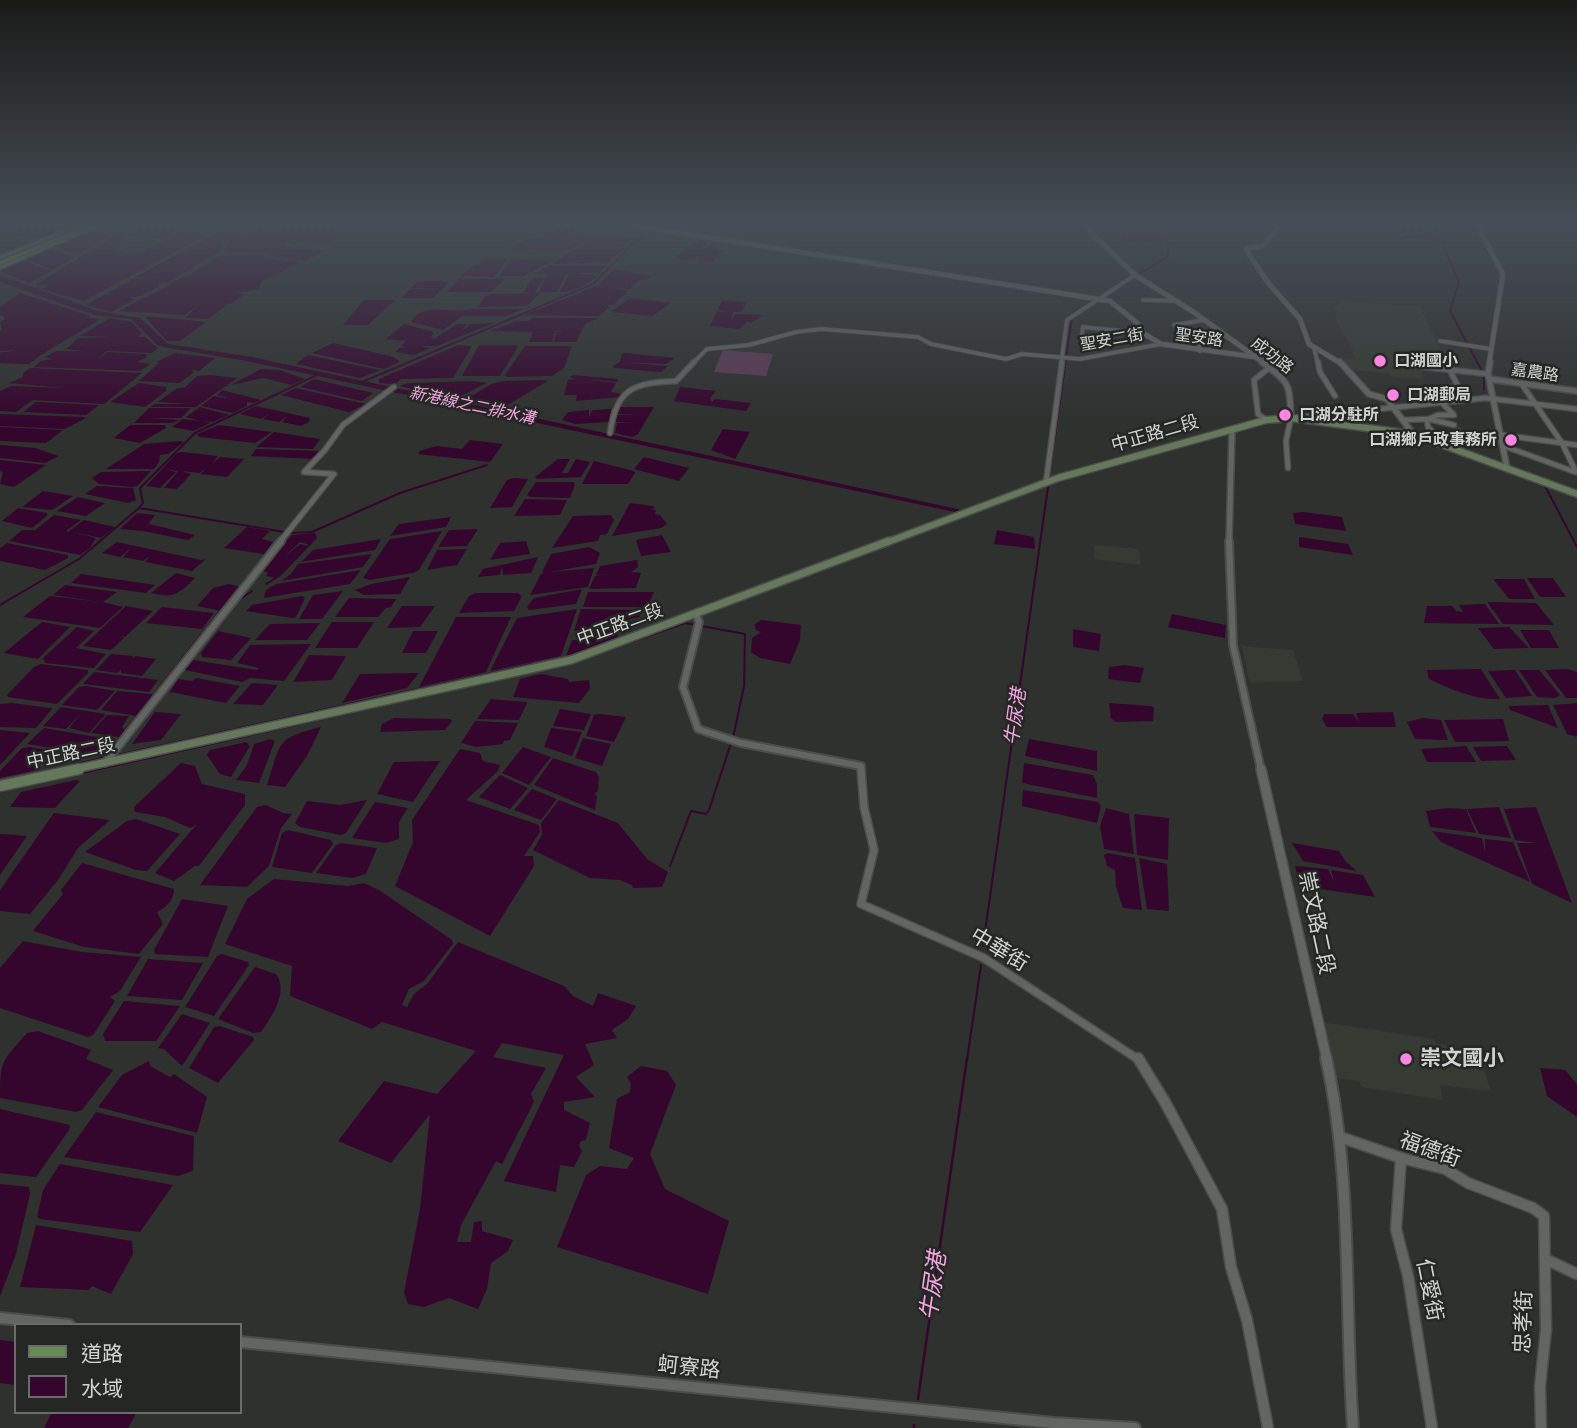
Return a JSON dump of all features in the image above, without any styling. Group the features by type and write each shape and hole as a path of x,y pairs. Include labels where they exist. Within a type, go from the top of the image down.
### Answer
{"main road":[{"name":"中正路二段","path":"0,786 571,660 1046,482 1266,420 1291,418 1413,433 1577,494"}],"street":[{"name":"聖安路","path":"1043,290 1114,303 1137,323 1143,333 1161,344 1255,357"},
{"path":"1046,482 1051,427 1064,358 1067,320 1112,290"},
{"name":"成功路","path":"1159,290 1287,382 1291,418"},
{"path":"1274,290 1300,319 1309,344 1337,359 1369,394 1387,399 1413,433"},
{"path":"1500,290 1488,377 1507,468"},
{"path":"1143,299 1178,301"},
{"path":"1200,351 1199,344 1174,325 1204,320"},
{"name":"聖安二街","path":"1082,335 1083,327 1108,332 1143,333"},
{"name":"聖安二街","path":"610,433 611,410 624,391 652,381 676,381 707,349 749,345 796,332 822,329 881,332 918,337 931,344 1006,359 1022,354 1080,359 1161,344"},
{"path":"1440,341 1491,349"},
{"path":"1314,348 1320,372 1335,396"},
{"path":"1428,420 1437,415 1454,415 1440,394 1445,388 1458,386 1446,363"},
{"path":"1423,367 1488,377"},
{"path":"1266,420 1258,414 1254,380 1269,368"},
{"name":"嘉農路","path":"1488,377 1577,391"},
{"path":"1521,383 1562,443 1576,472"},
{"path":"105,763 334,474 304,472 343,425 394,387"},
{"path":"1288,468 1286,441 1291,418 1493,398 1577,409"},
{"path":"1404,420 1428,420 1454,425"},
{"path":"1428,420 1428,428 1447,446"},
{"name":"崇文路二段","path":"1233,430 1228,562 1233,645 1331,1081 1340,1137 1347,1355 1353,1428"},
{"path":"1457,449 1458,431"},
{"path":"1502,435 1577,445"},
{"path":"1504,446 1576,472"},
{"name":"中華街","path":"695,614 699,622 683,688 698,729 741,743 861,766 864,807 874,849 861,904 984,958 1083,1025 1138,1058 1165,1102 1222,1209 1231,1267 1247,1320 1268,1428"},
{"name":"福德街","path":"1340,1137 1401,1158 1444,1169 1468,1183 1533,1208 1544,1216"},
{"name":"仁愛街","path":"1401,1158 1396,1229 1408,1276 1432,1428"},
{"name":"忠孝街","path":"1541,1428 1540,1386 1546,1330 1544,1216"},
{"path":"1545,1259 1577,1274"},
{"path":"0,1318 49,1323"},
{"name":"蚵寮路","path":"242,1342 1054,1423 1135,1428"}],"shaded area":[{"path":"1344,301 1420,307 1443,355 1436,355 1443,361 1417,359 1424,380 1390,376 1389,373 1351,370 1341,360 1355,359 1352,348 1336,320 1335,306"},
{"path":"723,350 773,354 766,376 714,372"},
{"path":"1094,545 1139,549 1141,565 1094,559"},
{"path":"1242,646 1293,650 1303,681 1249,682"},
{"name":"崇文國小","path":"1322,1022 1434,1039 1436,1043 1456,1047 1458,1052 1479,1055 1491,1091 1440,1085 1443,1100 1361,1087 1359,1081 1335,1078"}],"water":[{"name":"新港線之二排水溝","path":"22,290 40,290 98,311 140,318 168,344 252,357 962,510 955,512 247,361 164,347 157,345 131,319 94,315"},
{"path":"43,290 105,290 84,301"},
{"path":"114,290 153,290 138,297 129,297 135,299 111,312 86,305"},
{"path":"160,290 255,290 237,293 245,294 230,304 224,304 227,305 208,319 185,318 200,304 185,315 119,311"},
{"path":"409,290 441,290 433,298 401,298"},
{"path":"449,290 494,290 491,292 447,292"},
{"path":"525,290 537,290 535,292 538,293 540,290 558,290 557,292 541,292 527,306 478,307 486,296 492,294 533,293 523,292"},
{"path":"587,290 629,291 613,305 607,305 609,307 599,316 524,315"},
{"path":"20,293 90,316 89,318 100,319 29,364 0,363 0,353 16,350 0,351 0,322 6,318 0,315 0,307"},
{"path":"630,298 671,303 652,316 611,312"},
{"path":"364,300 395,300 368,325 343,325"},
{"path":"722,300 747,302 741,312 733,312 732,321 735,314 762,315 739,329 710,326 717,311 726,312 718,309"},
{"path":"524,309 506,316 462,316 443,330 411,322 422,312 430,310"},
{"path":"148,316 206,322 180,341 167,341 146,318"},
{"path":"110,318 132,322 142,333 138,337 145,337 158,348 152,353 107,351 96,360 108,352 146,354 147,357 137,362 151,364 140,371 34,367 41,361 52,359 45,357 56,351 84,351 66,349 78,338 116,337 80,336"},
{"path":"532,318 599,318 585,324 576,342 554,342 556,332 563,331 555,331 552,342 529,342 533,332 552,332 490,331"},
{"path":"494,323 437,346 424,346 431,348 414,355 396,352 399,348 406,347 401,346 406,341 386,339 404,324 434,332 431,337 434,339 457,324 467,324 465,329 470,324"},
{"path":"333,343 394,357 400,362 384,369 312,353"},
{"path":"458,345 472,346 453,378 401,379 395,384 379,383 379,379"},
{"path":"479,345 518,347 500,376 462,376"},
{"path":"525,346 572,346 564,368 552,376 507,377 505,375"},
{"path":"175,353 215,358 199,371 192,370 193,373 180,383 139,381 159,363 156,362"},
{"path":"625,353 675,358 666,364 622,362 668,366 661,372 614,368"},
{"path":"308,355 380,370 360,378 296,364"},
{"path":"30,368 142,373 104,404 33,400 16,412 0,411 0,391 11,386 64,388 9,383 23,377 23,373"},
{"path":"261,369 280,370 305,379 292,385 263,378 231,385"},
{"path":"573,375 618,379 617,382 582,379 616,383 611,392 621,394 620,397 576,401 577,395 564,395 568,380 574,379 570,377"},
{"path":"197,376 237,378 196,407 150,407 155,404 190,404 158,402 176,389 185,387"},
{"path":"314,379 373,393 362,401 300,387"},
{"path":"503,381 548,381 502,408 465,400 491,384"},
{"path":"139,383 166,387 166,391 145,407 110,402"},
{"path":"408,383 487,383 455,399 400,386"},
{"path":"680,387 716,391 710,398 712,402 715,399 751,403 746,411 674,401"},
{"path":"296,388 366,404 349,412 281,395"},
{"path":"222,390 261,400 247,402 247,406 233,413 201,406 214,396 232,399 217,395"},
{"path":"36,402 99,405 86,415 23,412"},
{"path":"256,406 310,418 309,422 301,426 282,422 288,416 279,422 263,419 270,413 261,419 240,414"},
{"path":"200,407 229,415 213,422 202,421 210,423 194,431 172,427 183,419 200,421 186,417"},
{"path":"620,407 654,407 638,434 632,437 615,433 617,423 635,423 616,422 617,415 637,415 616,414"},
{"path":"149,408 191,408 181,418 148,418 179,420 173,423 134,423"},
{"path":"611,409 609,422 575,424 562,420 568,412 589,410 589,417 592,410"},
{"path":"0,414 86,418 65,429 0,426"},
{"path":"130,425 165,425 166,428 140,443 114,438"},
{"path":"219,425 272,432 255,443 199,437 197,434"},
{"path":"0,427 63,430 46,443 0,441"},
{"path":"723,429 750,432 735,459 711,450"},
{"path":"274,432 320,439 313,449 256,447"},
{"path":"470,440 503,444 490,462 418,454 436,446 462,449"},
{"path":"184,442 168,454 160,455 154,469 106,469 144,444"},
{"path":"0,445 35,448 59,456 45,463 0,458"},
{"path":"256,449 321,452 314,459 251,456"},
{"path":"177,453 218,456 212,464 220,457 244,459 227,477 200,474 206,469 199,473 182,471 191,474 177,489 164,488 178,471 165,469 176,472 160,488 146,486"},
{"path":"644,457 689,468 679,481 634,469"},
{"path":"558,459 570,459 562,473 568,473 576,459 590,462 581,477 535,477"},
{"path":"0,460 46,465 14,487 0,484 3,472 0,471"},
{"path":"594,461 635,473 628,484 582,484"},
{"path":"151,471 137,486 132,487 99,484 92,478 101,472"},
{"path":"528,479 512,507 490,508 507,480"},
{"path":"536,482 575,484 570,498 530,497 527,495"},
{"path":"97,486 133,488 136,500 128,503 85,494"},
{"path":"43,491 73,496 52,510 22,507"},
{"path":"78,497 105,503 86,516 57,511"},
{"path":"525,499 567,500 560,515 514,516"},
{"path":"630,503 653,506 655,508 651,509 656,510 655,514 660,515 667,524 661,528 612,536"},
{"path":"18,508 47,513 47,516 32,528 2,521"},
{"path":"137,513 155,515 145,529 149,524 195,535 188,540 120,529"},
{"path":"1293,513 1342,517 1346,531 1295,524"},
{"path":"54,515 81,520 66,531 68,532 84,520 115,527 101,538 73,532 96,538 90,548 80,555 9,541 22,530 35,530"},
{"path":"611,515 614,520 607,534 600,535 598,541 552,548 573,516"},
{"path":"451,517 446,527 390,536 399,524"},
{"path":"247,527 270,531 262,539 273,542 264,554 224,548"},
{"path":"478,529 467,546 438,547 449,530"},
{"path":"997,530 1034,537 1035,549 994,544"},
{"path":"442,531 419,570 369,580 363,578 390,539"},
{"path":"315,533 317,538 310,545 300,542 284,557 300,544 308,546 276,578 266,576 268,572 262,571 292,535"},
{"path":"662,535 671,552 641,556 636,540"},
{"path":"1299,537 1348,544 1353,555 1299,547"},
{"path":"381,539 375,550 301,562 313,550"},
{"path":"526,541 530,554 490,560 500,543"},
{"path":"117,542 206,559 192,571 145,562 150,556 143,561 123,557 131,548 120,557 102,553"},
{"path":"7,543 68,555 68,558 45,570 0,561 0,548"},
{"path":"589,547 600,553 596,564 550,572 594,568 588,587 530,595 544,573 542,572 551,554"},
{"path":"467,549 457,565 427,570 437,550"},
{"path":"372,554 363,567 281,581 291,574 298,564"},
{"path":"538,557 531,573 503,575 502,566 500,575 478,577 483,569"},
{"path":"637,560 638,567 631,572 641,573 636,588 589,589 595,576 606,574 596,575 600,566"},
{"path":"361,570 350,584 264,598 266,590 276,584"},
{"path":"176,573 195,578 176,594 151,593"},
{"path":"81,574 155,585 146,593 71,583"},
{"path":"410,577 400,594 364,595 355,590 371,584"},
{"path":"1527,578 1553,578 1566,597 1540,597"},
{"path":"1493,579 1524,579 1535,599 1509,599"},
{"path":"229,584 241,587 221,611 197,606 213,588"},
{"path":"65,585 117,592 103,602 123,607 100,628 23,617 50,596 100,602 53,595"},
{"path":"582,589 576,604 529,610 527,607 534,598"},
{"path":"343,591 322,619 299,619 313,595"},
{"path":"588,592 654,592 647,607 583,607"},
{"path":"475,593 518,593 522,596 514,611 459,613 469,596"},
{"path":"302,596 305,598 296,617 246,611 252,605"},
{"path":"349,598 396,599 391,607 386,608 378,617 335,617"},
{"path":"1487,602 1536,603 1554,625 1503,624"},
{"path":"1485,604 1499,624 1424,623 1427,606 1452,606 1456,611 1463,612 1459,605"},
{"path":"126,606 153,611 125,637 121,636 124,638 111,650 83,646"},
{"path":"402,606 435,606 420,627 387,628"},
{"path":"162,607 214,613 202,629 146,623"},
{"path":"577,609 561,656 490,671 517,618"},
{"path":"581,609 638,610 640,617 574,631"},
{"path":"1172,614 1226,625 1225,638 1168,627"},
{"path":"456,617 511,617 486,672 419,687"},
{"path":"761,620 801,625 800,640 790,664 760,658 751,652 752,638 761,632 756,630 754,625"},
{"path":"42,622 70,627 38,659 4,653"},
{"path":"332,622 374,622 357,648 315,648"},
{"path":"320,623 307,640 255,640 270,624"},
{"path":"77,627 94,631 76,648 106,654 94,668 45,663 43,658"},
{"path":"617,627 618,639 566,656 572,640 580,640 585,632"},
{"path":"1509,627 1529,648 1494,649 1478,628"},
{"path":"1073,629 1101,634 1099,651 1073,647"},
{"path":"1520,630 1549,630 1559,648 1531,648"},
{"path":"218,631 251,638 231,660 202,657 201,653"},
{"path":"413,631 438,631 426,653 402,653"},
{"path":"311,644 284,681 250,678 242,682 185,670 193,660 257,670 259,668 237,663 250,645"},
{"path":"111,654 133,656 132,659 135,656 156,659 142,676 121,673 121,670 117,673 96,670"},
{"path":"309,655 346,656 332,680 293,682"},
{"path":"41,664 88,670 88,673 57,704 8,697 34,667"},
{"path":"1125,665 1144,668 1140,683 1108,679 1109,667"},
{"path":"1481,669 1500,699 1482,698 1455,690 1429,679 1427,670"},
{"path":"1567,669 1577,672 1577,698 1566,698 1545,670"},
{"path":"1515,670 1532,696 1506,698 1488,671"},
{"path":"1519,670 1539,670 1560,695 1555,698 1537,697"},
{"path":"94,672 158,680 149,692 83,684"},
{"path":"419,673 407,688 342,703 360,674"},
{"path":"541,674 568,679 569,682 589,680 590,689 579,703 513,697 520,679"},
{"path":"196,678 240,686 226,703 170,692 178,679 192,681"},
{"path":"252,683 278,685 263,705 233,704"},
{"path":"79,687 115,691 97,710 62,705"},
{"path":"117,691 152,696 136,716 101,710"},
{"path":"491,699 527,703 519,720 477,719"},
{"path":"12,703 52,709 36,728 0,727 0,704"},
{"path":"1109,703 1151,706 1154,708 1153,721 1116,722 1111,718"},
{"path":"1577,703 1577,737 1567,734 1553,705"},
{"path":"1548,705 1558,728 1510,710 1509,706"},
{"path":"61,707 106,714 89,733 69,728 82,712 66,729 43,726"},
{"path":"560,709 591,714 584,730 553,726"},
{"path":"155,712 181,714 161,740 132,744"},
{"path":"1393,712 1396,727 1327,727 1322,719 1324,714 1353,714 1359,722 1356,713"},
{"path":"107,715 129,716 122,727 126,731 119,737 91,733"},
{"path":"594,715 626,717 614,742 586,736"},
{"path":"394,718 452,721 445,730 380,732 382,724"},
{"path":"1423,718 1441,720 1448,740 1415,739 1407,722"},
{"path":"1503,719 1509,741 1455,742 1444,720"},
{"path":"475,721 518,723 510,740 504,741 503,744 477,747 461,743"},
{"path":"321,727 307,756 285,787 267,785 282,744 295,735"},
{"path":"44,728 108,739 100,756 27,744"},
{"path":"551,728 582,732 572,756 544,747"},
{"path":"0,730 30,733 0,765"},
{"path":"583,738 611,744 602,766 575,758"},
{"path":"270,739 275,741 259,783 236,780 247,765 254,744"},
{"path":"1029,739 1097,751 1097,771 1025,756"},
{"path":"246,742 250,746 231,777 220,774 207,755 210,750"},
{"path":"1466,746 1476,762 1427,762 1421,749"},
{"path":"1507,746 1516,760 1481,761 1473,747"},
{"path":"523,747 551,757 529,785 502,773"},
{"path":"22,748 50,751 48,758 38,764 37,770 0,778 0,771"},
{"path":"460,749 480,753 483,761 500,765 498,771 466,800 539,825 540,832 524,856 533,856 534,866 490,936 395,886 413,842 412,820"},
{"path":"553,758 596,772 599,777 598,791 594,794 597,796 595,810 534,785"},
{"path":"440,761 413,802 377,794 394,762"},
{"path":"181,763 195,766 202,784 245,794 245,805 199,866 174,881 155,873 196,825 190,828 165,817 135,812 134,807"},
{"path":"1024,763 1093,775 1097,784 1097,798 1022,783"},
{"path":"500,775 528,788 510,809 479,797"},
{"path":"80,781 55,808 10,807 21,792"},
{"path":"532,789 557,799 541,820 514,810"},
{"path":"1023,790 1098,802 1101,806 1097,823 1022,806"},
{"path":"367,800 346,833 341,835 300,827 295,823 307,801 340,805"},
{"path":"559,800 618,823 647,859 668,872 662,887 633,888 620,880 590,878 533,850 542,835 541,823"},
{"path":"375,802 408,808 399,822 399,839 386,843 352,838"},
{"path":"266,805 292,814 281,828 269,866 247,887 200,885 257,807"},
{"path":"1499,807 1511,838 1479,834 1467,809"},
{"path":"1536,807 1572,903 1532,884 1517,843 1537,843 1515,840 1504,809"},
{"path":"1106,808 1129,814 1134,854 1104,849 1100,826"},
{"path":"1466,809 1476,833 1430,827 1426,811"},
{"path":"54,813 110,820 78,848 58,880 30,914 0,911 0,890"},
{"path":"1134,814 1169,818 1168,860 1137,855"},
{"path":"136,819 180,834 147,871 136,870 85,852 127,821"},
{"path":"288,830 331,840 333,844 312,873 272,867 282,833"},
{"path":"1432,831 1482,838 1485,852 1485,839 1513,842 1530,882 1441,842"},
{"path":"0,834 27,836 0,875"},
{"path":"342,843 377,848 366,874 352,878 316,873 336,845"},
{"path":"1292,843 1339,851 1346,862 1357,871 1303,861"},
{"path":"1108,853 1135,858 1142,910 1123,908 1116,887 1115,870 1107,866 1104,855"},
{"path":"1139,858 1167,864 1169,911 1147,909"},
{"path":"82,863 174,889 169,903 157,912 163,924 139,954 84,947 33,931 63,894 61,890"},
{"path":"1295,866 1328,869 1334,882 1331,870 1363,875 1375,897 1300,886"},
{"path":"274,879 348,886 364,883 379,890 452,940 453,944 424,981 409,989 402,1005 407,1007 414,994 428,983 458,942 564,986 573,996 593,1006 598,993 636,1006 628,1019 612,1030 617,1038 585,1044 594,1065 576,1077 595,1097 564,1102 564,1110 590,1123 586,1140 581,1141 579,1146 582,1151 574,1167 560,1165 556,1192 504,1181 564,1055 502,1043 493,1057 546,1068 531,1094 534,1102 502,1164 496,1161 461,1225 457,1242 471,1242 474,1222 482,1221 482,1231 513,1240 508,1251 491,1263 487,1289 478,1309 449,1298 424,1307 408,1304 404,1293 420,1209 430,1114 391,1163 338,1141 384,1081 437,1094 476,1051 382,1022 372,1029 290,996 292,966 225,944 247,899"},
{"path":"182,899 228,906 208,957 155,954 154,950"},
{"path":"23,941 82,952 141,957 120,991 110,997 115,1001 93,1035 88,1037 0,1008 0,968"},
{"path":"222,954 248,962 249,965 214,1016 185,1007 217,956"},
{"path":"148,959 203,963 182,1000 127,996"},
{"path":"255,967 276,974 281,988 278,1004 270,1019 261,1032 253,1033 218,1019"},
{"path":"124,1001 180,1006 156,1041 105,1041 103,1034"},
{"path":"182,1014 210,1023 182,1066 164,1049 158,1048"},
{"path":"220,1026 253,1037 254,1040 218,1083 189,1068 214,1027"},
{"path":"38,1031 91,1050 86,1059 113,1070 82,1110 76,1112 0,1098 4,1062 27,1033"},
{"path":"149,1061 150,1066 170,1077 174,1074 207,1097 197,1133 98,1107 122,1075"},
{"path":"641,1066 667,1071 676,1085 650,1154 665,1189 729,1221 708,1294 557,1247 586,1175 600,1166 627,1169 634,1158 609,1148 617,1099 630,1092 631,1084 627,1077"},
{"path":"1540,1068 1565,1070 1577,1084 1577,1117 1547,1096"},
{"path":"0,1109 70,1125 36,1177 0,1173"},
{"path":"96,1112 194,1136 193,1171 178,1176 64,1157"},
{"path":"60,1164 173,1185 140,1232 40,1219 37,1217 43,1190"},
{"path":"0,1184 29,1187 30,1194 16,1254 0,1296"},
{"path":"36,1225 132,1241 133,1254 111,1294 92,1286 89,1290 20,1287"},
{"path":"0,1340 14,1342 14,1385 0,1383"},
{"path":"51,1414 136,1414 128,1428 44,1428"}],"waterway":[{"path":"362,382 580,290"},
{"path":"1457,290 1450,311 1482,371"},
{"path":"1049,477 1072,317"},
{"path":"139,508 143,503 140,488 195,433 317,375"},
{"path":"1484,376 1484,389"},
{"path":"291,533 312,532 400,493 487,465"},
{"path":"1545,486 1577,547"},
{"name":"牛尿港","path":"983,946 1048,487"},
{"path":"0,605 79,559 139,508"},
{"path":"139,508 285,532"},
{"path":"266,584 279,576 311,543"},
{"path":"236,602 252,591"},
{"path":"104,757 227,602"},
{"path":"580,660 685,623 745,634 744,686 733,738"},
{"path":"113,756 532,664"},
{"path":"82,773 496,680"},
{"path":"670,866 691,811 706,814 709,810 731,743"},
{"path":"0,781 107,757"},
{"path":"0,791 56,779"},
{"name":"牛尿港","path":"967,1060 981,965"},
{"name":"牛尿港","path":"918,1399 967,1058"}],"place":[{"name":"口湖國小","path":"1380,361"},
{"name":"口湖郵局","path":"1393,395"},
{"name":"口湖分駐所","path":"1285,415"},
{"name":"口湖鄉戶政事務所","path":"1511,440"},
{"name":"崇文國小","path":"1406,1059"}]}
